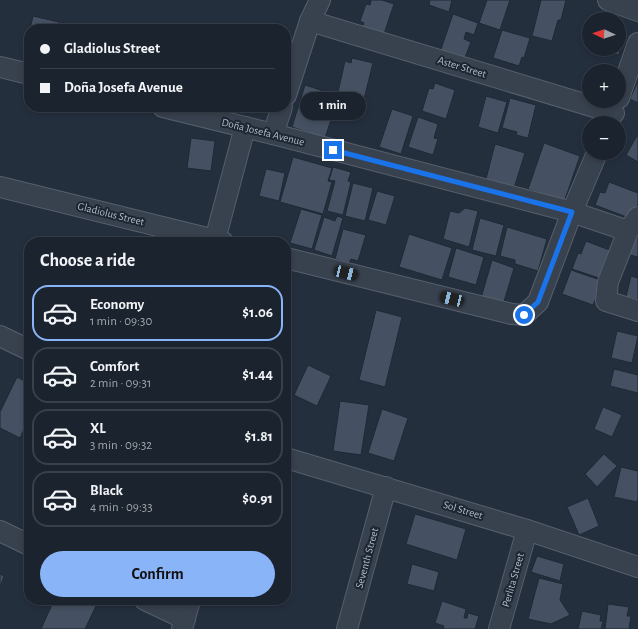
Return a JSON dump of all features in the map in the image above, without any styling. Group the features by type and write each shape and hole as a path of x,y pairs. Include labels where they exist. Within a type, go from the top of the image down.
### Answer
{"street":[{"path":"291,80 310,21 320,0"},
{"path":"608,0 638,11"},
{"name":"Aster Street","path":"310,21 615,109"},
{"path":"615,109 638,43"},
{"path":"0,67 24,73"},
{"name":"Doña Josefa Avenue","path":"184,112 572,212 633,224"},
{"path":"273,134 280,112"},
{"path":"220,237 245,127"},
{"path":"291,259 512,314 524,315 538,302 572,212 594,160"},
{"name":"Gladiolus Street","path":"0,187 203,237"},
{"path":"633,224 608,282 606,301 638,311"},
{"path":"0,336 24,348"},
{"name":"Sol Street","path":"291,459 528,530 638,567"},
{"name":"Seventh Street","path":"347,629 386,487"},
{"name":"Perlita Street","path":"499,629 528,530"},
{"path":"0,531 24,543"},
{"path":"153,605 184,624 189,605"}],"building":[{"path":"371,0 382,0 394,4 384,34 362,27 364,23 360,21 366,4 370,5"},
{"path":"430,0 452,0 449,12 429,5"},
{"path":"487,0 510,0 500,30 479,23"},
{"path":"541,0 566,0 561,20 558,20 552,41 532,36"},
{"path":"453,14 478,23 474,35 466,32 464,39 471,42 464,60 440,52"},
{"path":"33,16 59,22 58,24 31,24"},
{"path":"502,30 530,38 524,58 522,57 519,66 493,58"},
{"path":"352,58 373,63 364,99 338,92 345,61 351,63"},
{"path":"638,81 638,103 630,99"},
{"path":"435,83 455,90 446,119 422,111 429,88 433,89"},
{"path":"305,85 339,96 325,138 292,127"},
{"path":"486,96 507,102 498,133 478,127"},
{"path":"510,98 536,105 528,138 516,135 517,132 502,128"},
{"path":"392,109 413,116 401,154 379,147"},
{"path":"418,117 438,124 434,138 438,139 433,155 408,147"},
{"path":"638,134 638,162 626,155"},
{"path":"191,138 215,141 211,171 187,168"},
{"path":"544,143 580,156 564,202 528,189"},
{"path":"495,144 525,153 514,188 486,179"},
{"path":"293,157 332,168 328,181 332,182 323,214 280,202"},
{"path":"333,167 351,172 348,181 351,182 343,215 327,211 335,181 329,180"},
{"path":"266,169 285,173 279,201 259,196"},
{"path":"609,182 638,193 638,204 632,219 595,205 600,192 605,193"},
{"path":"353,183 373,188 365,221 345,216"},
{"path":"377,191 395,196 386,225 368,220"},
{"path":"465,208 478,211 469,247 443,239 450,211 459,213"},
{"path":"301,209 322,215 312,249 291,243"},
{"path":"337,216 343,218 332,256 314,250 324,217 335,221"},
{"path":"480,218 504,225 496,256 472,250"},
{"path":"507,227 547,239 538,271 515,264 515,260 500,256"},
{"path":"343,229 366,235 358,261 351,259 349,263 335,259"},
{"path":"638,232 638,257 626,254"},
{"path":"409,234 452,248 442,280 399,267"},
{"path":"586,241 612,251 602,279 572,269 578,253 581,254"},
{"path":"456,248 484,257 476,285 448,277"},
{"path":"492,260 514,268 503,305 481,298"},
{"path":"571,270 603,281 593,305 562,294"},
{"path":"631,276 638,278 638,300 626,297"},
{"path":"376,310 402,317 385,387 359,380"},
{"path":"617,331 638,336 632,363 611,358"},
{"path":"308,365 331,376 317,406 294,395"},
{"path":"614,369 638,375 638,393 610,386"},
{"path":"17,377 24,380 24,430 20,438 0,428 0,412"},
{"path":"340,401 369,405 361,455 333,451"},
{"path":"603,407 622,415 612,437 594,429"},
{"path":"382,409 408,418 394,461 368,453"},
{"path":"604,454 617,466 597,487 585,474"},
{"path":"621,467 638,471 637,502 614,497"},
{"path":"588,498 599,526 579,535 567,507"},
{"path":"415,514 466,529 457,560 406,544"},
{"path":"537,556 564,564 560,581 531,572"},
{"path":"412,564 439,572 434,591 407,584"},
{"path":"0,574 4,576 0,588"},
{"path":"539,578 563,584 560,600 570,615 551,624 528,619"},
{"path":"442,601 466,609 464,618 467,618 468,613 479,616 475,629 443,629 444,626 435,623"},
{"path":"608,604 629,607 627,616 631,616 629,629 605,629"},
{"path":"52,605 96,606 85,629 41,629"},
{"path":"582,611 601,615 600,621 603,621 601,629 578,629"}],"route":[{"path":"333,150 572,212 538,302 524,315"}]}
